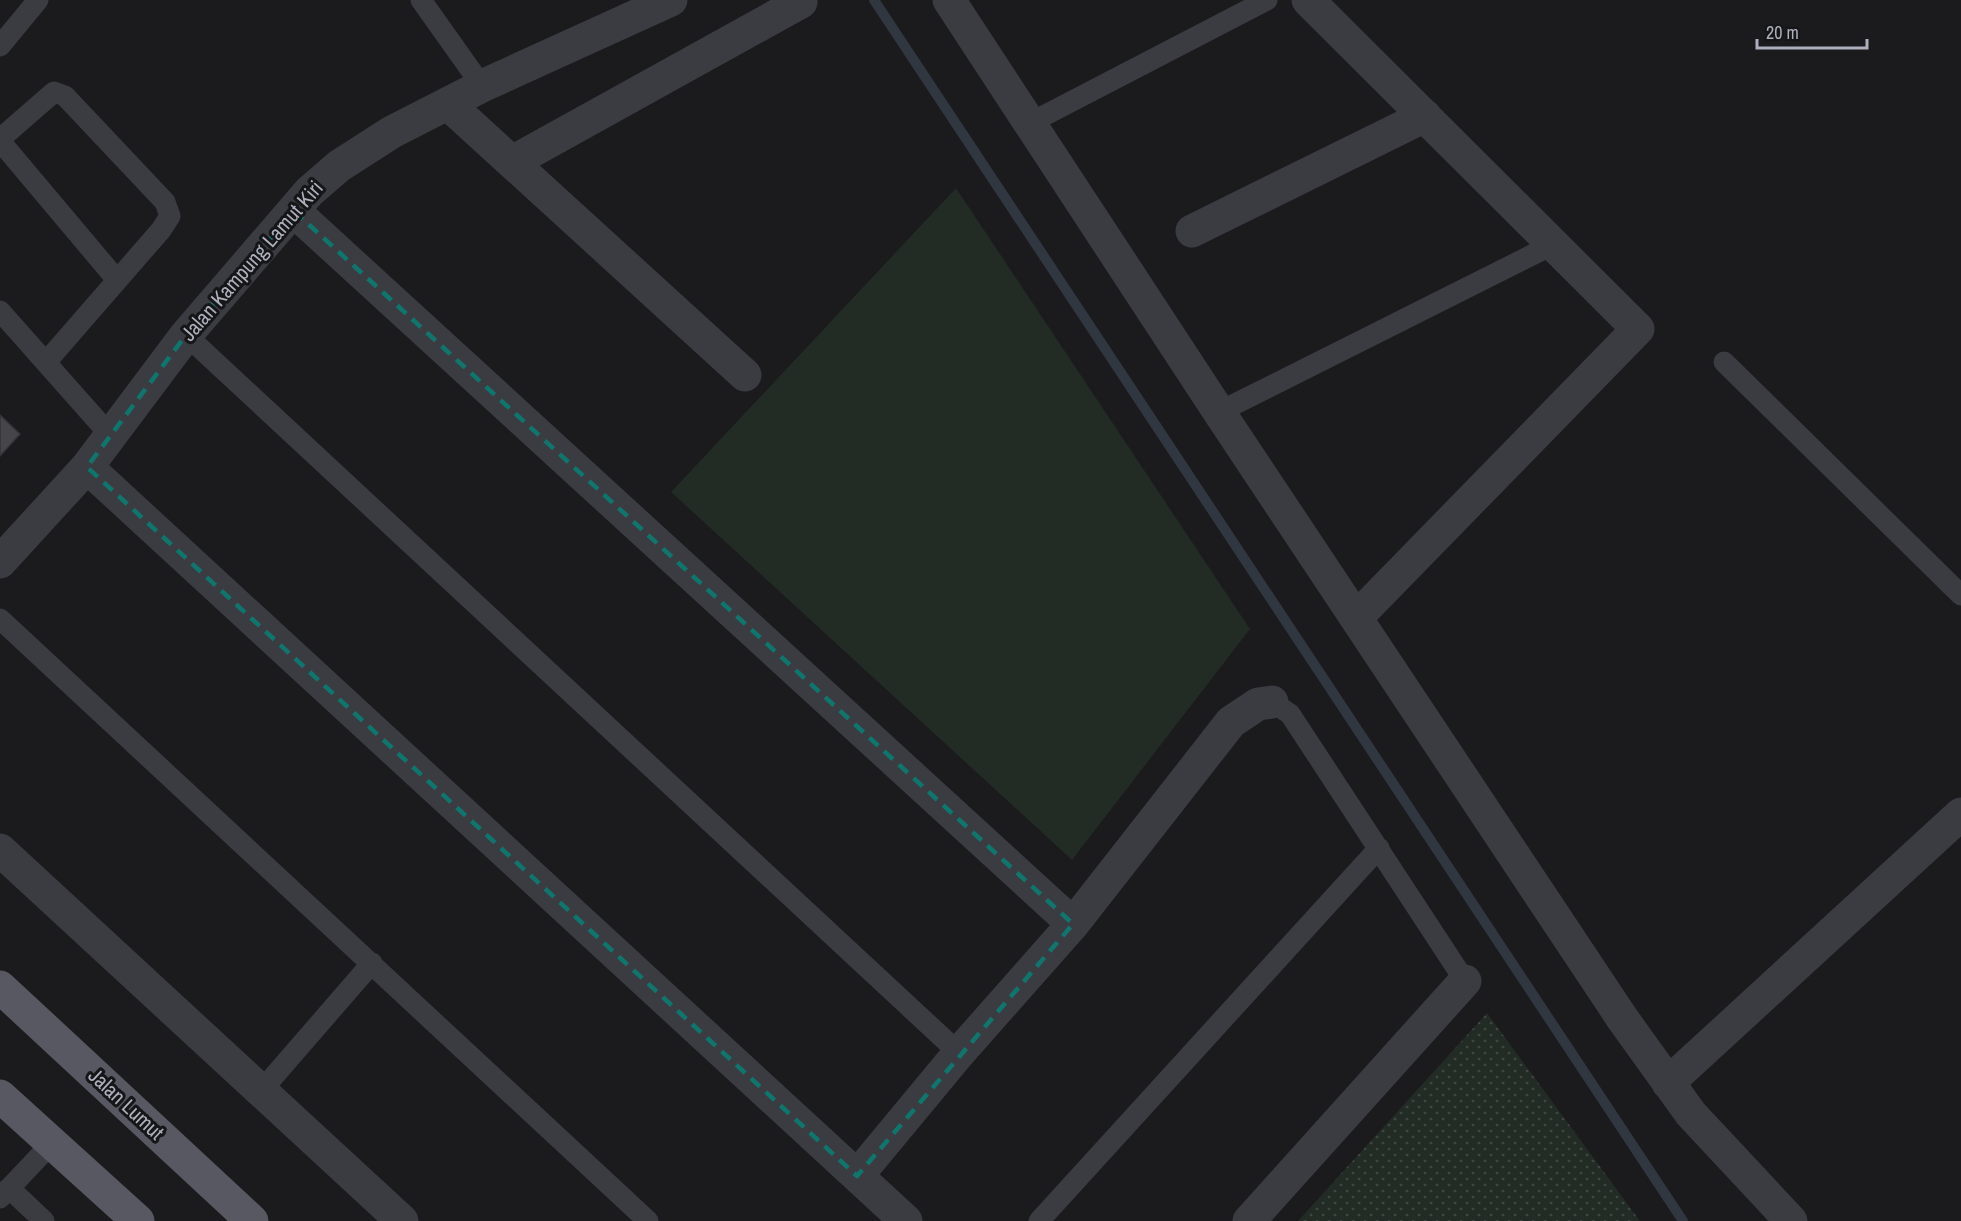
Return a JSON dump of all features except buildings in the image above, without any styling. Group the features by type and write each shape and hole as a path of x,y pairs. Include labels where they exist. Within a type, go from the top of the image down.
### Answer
{"main road":[{"name":"Jalan Lumut","path":"0,987 252,1221"},
{"path":"0,1096 138,1221"}],"street":[{"name":"Jalan Kampung Lamut Kiri","path":"0,562 87,466 186,335 309,192 339,166 392,132 482,86 671,0"},
{"path":"949,0 1028,124 1622,1018 1691,1114 1791,1221"},
{"path":"1308,0 1638,329 1356,618"},
{"path":"514,161 801,2"},
{"path":"448,104 514,161 745,375"},
{"path":"1192,231 1425,116"},
{"path":"294,211 1073,924"},
{"path":"87,466 906,1221"},
{"path":"857,1176 959,1053 1073,924 1231,722 1258,704 1272,702"},
{"path":"1668,1083 1961,814"},
{"path":"0,850 402,1221"},
{"path":"1249,1221 1465,981"}],"lane":[{"path":"0,46 38,0"},
{"path":"421,0 482,86"},
{"path":"1028,124 1267,0"},
{"path":"47,361 117,280 170,216 165,202 66,96 54,92 0,140 117,280"},
{"path":"1219,412 1554,244"},
{"path":"0,311 47,361 110,435"},
{"path":"186,335 959,1053"},
{"path":"1724,362 1961,595"},
{"path":"0,619 648,1221"},
{"path":"1272,702 1290,714 1465,981"},
{"path":"1039,1221 1379,848"},
{"path":"261,1091 372,963"},
{"path":"44,1221 5,1193 52,1143"}],"highlighted area":[{"path":"294,211 1073,924 857,1176 87,467 186,335"}],"shaded area":[{"path":"956,188 1250,629 1072,860 671,492"},
{"path":"1487,1013 1640,1221 1298,1221"}],"waterway":[{"path":"874,0 1683,1221"}]}
